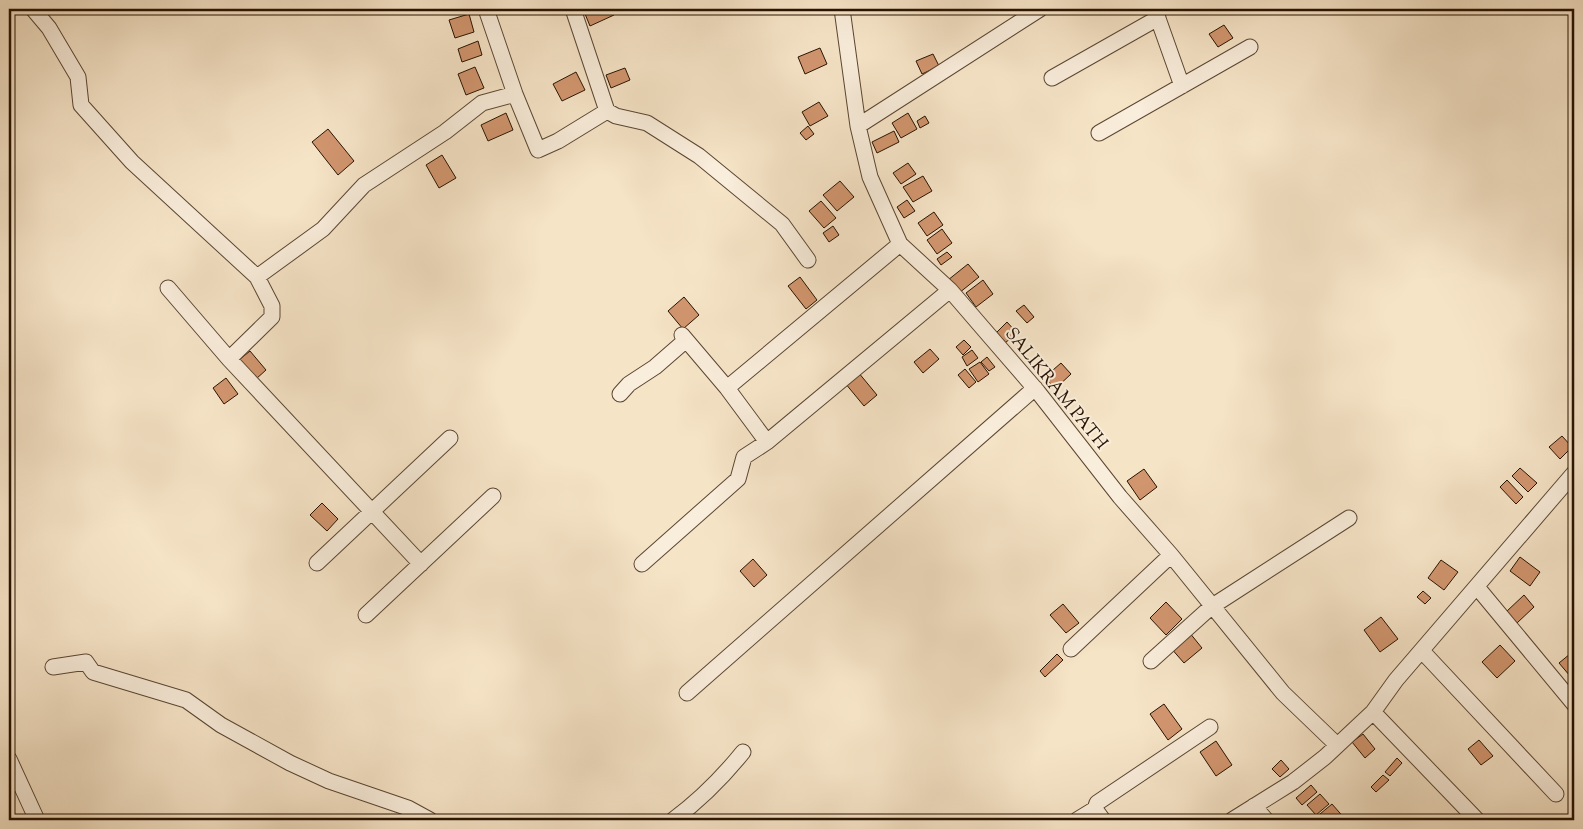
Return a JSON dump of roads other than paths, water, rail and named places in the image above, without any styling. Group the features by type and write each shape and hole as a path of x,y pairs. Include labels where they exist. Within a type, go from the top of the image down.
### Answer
{"street":[{"path":"33,9 49,28 78,77 80,104 132,162 257,277 272,306 272,317 229,360"},
{"path":"486,9 515,94 538,150 558,141 607,111"},
{"path":"573,9 607,111 616,116 647,123 699,156 782,224 808,260"},
{"name":"SALIKRAM PATH","path":"842,9 858,126 870,177 900,244 950,290 1035,388 1077,439 1120,498 1171,555 1211,607 1283,693 1337,745"},
{"path":"858,126 1040,9"},
{"path":"1052,78 1156,14 1182,86"},
{"path":"1100,133 1250,47"},
{"path":"257,277 324,229 364,185 445,132 482,103 515,94"},
{"path":"727,388 900,244"},
{"path":"168,288 229,360 372,509 421,564"},
{"path":"642,564 738,478 744,457 767,442 950,290"},
{"path":"620,394 629,384 656,367 684,338 727,388 767,442"},
{"path":"687,693 1035,388"},
{"path":"317,563 372,509 450,438"},
{"path":"1232,820 1293,782 1373,712 1396,680 1436,632 1574,473"},
{"path":"366,615 493,496"},
{"path":"1151,661 1211,607 1349,518"},
{"path":"1071,649 1171,555"},
{"path":"1477,587 1574,704"},
{"path":"1422,651 1556,794"},
{"path":"54,667 86,662 93,672 186,700 221,725 290,763 329,781 408,808 430,820"},
{"path":"1373,712 1477,820"},
{"path":"1077,820 1099,815 1097,803 1210,727"},
{"path":"673,820 697,802 723,777 743,752"},
{"path":"9,759 37,820"},
{"path":"1254,806 1266,820"}]}
